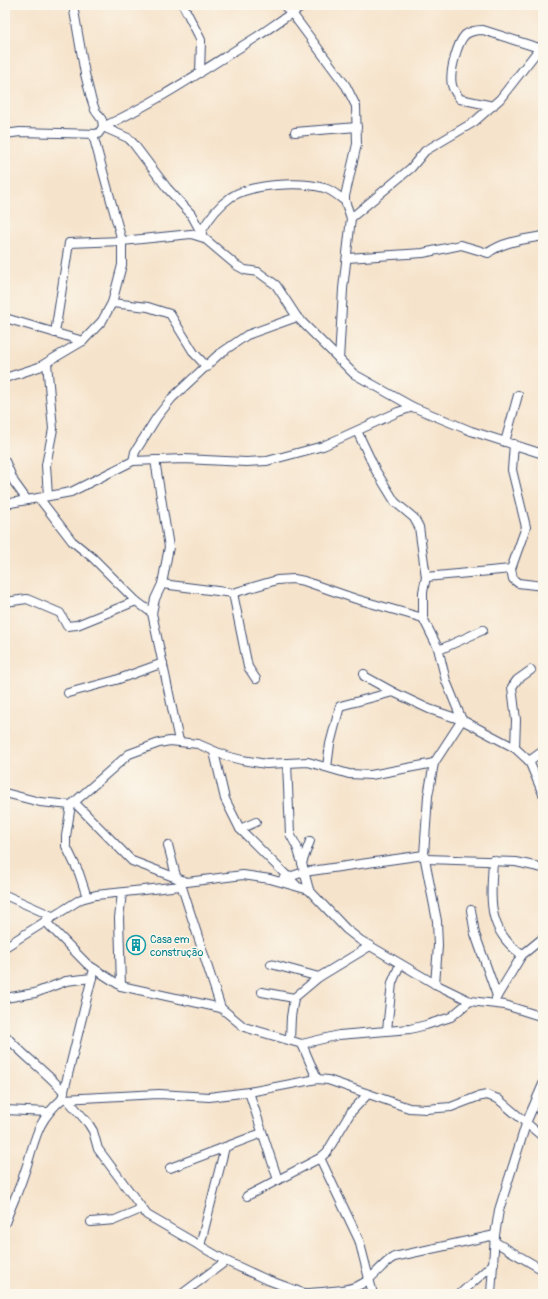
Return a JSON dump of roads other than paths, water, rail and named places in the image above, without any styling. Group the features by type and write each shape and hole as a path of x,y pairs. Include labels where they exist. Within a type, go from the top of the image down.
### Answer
{"street":[{"path":"73,5 91,98 95,110 102,120 103,127"},
{"path":"183,5 201,40 200,61 204,71"},
{"path":"284,5 291,12 350,92 356,106 357,144 345,201 351,218 343,289 339,360"},
{"path":"5,134 20,132 98,134 103,127 154,102 267,30 291,12 306,5"},
{"path":"351,218 359,209 405,173 425,151 474,122 493,106 541,46 483,30 474,30 465,36 458,47 451,76 452,86 460,99 493,106"},
{"path":"103,127 128,138 167,188 190,214 203,235 236,265 245,270 258,272 276,285 297,317 354,374 413,407 471,431 543,454"},
{"path":"295,132 357,127"},
{"path":"5,378 47,363 83,342 102,320 112,303 122,265 122,241 93,135"},
{"path":"203,235 212,214 230,198 236,194 264,187 303,185 324,188 345,201"},
{"path":"348,209 359,209"},
{"path":"55,333 58,302 69,243 122,241 191,234 203,235"},
{"path":"347,258 423,253 461,245 488,253 493,249 510,243 543,236"},
{"path":"112,303 148,307 170,314 194,353 207,367"},
{"path":"133,461 135,452 167,404 185,385 207,367 218,355 247,335 297,317"},
{"path":"5,318 83,342"},
{"path":"47,363 53,429 46,466 48,496"},
{"path":"518,395 509,443 512,470 526,527 511,568 513,579 518,583 543,586"},
{"path":"398,412 400,399"},
{"path":"5,504 71,492 133,461 267,461 323,446 398,412 413,407"},
{"path":"357,431 376,471 395,502 417,522 426,577 423,592 423,618 439,650 446,681 462,720"},
{"path":"155,460 169,547 162,584 155,599 152,613 179,741"},
{"path":"5,461 14,482 27,500"},
{"path":"39,498 72,541 93,558 136,601 152,613"},
{"path":"426,577 511,568"},
{"path":"162,584 233,593 262,586 278,580 294,579 308,582 356,599 423,618"},
{"path":"233,593 248,667 256,680"},
{"path":"5,602 27,598 60,613 67,626 81,623 136,601"},
{"path":"439,650 483,630"},
{"path":"68,693 116,680 163,662"},
{"path":"515,748 516,720 512,687 516,680 530,670"},
{"path":"364,674 364,676 393,692 429,709 462,720 515,748 529,761 543,794"},
{"path":"327,767 330,744 340,706 393,692"},
{"path":"435,984 438,932 425,857 428,796 434,763 462,720"},
{"path":"87,897 79,873 66,846 66,836 73,804 129,754 159,743 179,741 198,744 226,756 266,764 308,762 348,774 371,775 434,763"},
{"path":"529,761 543,751"},
{"path":"214,752 225,799 240,829 297,886"},
{"path":"287,763 290,834 297,847 309,890 346,929 370,946 400,964 435,984 470,1001 495,999 543,1017"},
{"path":"5,793 40,802 73,804 132,861 187,882 242,875 297,886 309,890"},
{"path":"240,829 256,822"},
{"path":"302,863 310,841"},
{"path":"168,845 220,1008"},
{"path":"277,882 304,872 425,857 516,862 543,868"},
{"path":"493,860 491,887 494,921 501,936 522,955"},
{"path":"5,947 52,916 87,897 181,886"},
{"path":"121,986 119,918 122,893"},
{"path":"5,895 52,916"},
{"path":"471,910 475,934 495,999"},
{"path":"45,921 94,969 121,986 220,1008 244,1027 302,1044 339,1036 426,1025 451,1017 470,1001"},
{"path":"495,999 522,955 543,938"},
{"path":"290,1040 294,998 319,977 370,946"},
{"path":"271,964 319,977"},
{"path":"387,1030 392,984 400,964"},
{"path":"5,1223 25,1172 36,1133 48,1112 64,1096 94,969"},
{"path":"5,998 35,993 66,981 92,978"},
{"path":"262,992 294,998"},
{"path":"5,1034 18,1050 53,1079 64,1096 88,1123 93,1131 98,1149 141,1209 154,1220 226,1261 265,1280 302,1293 342,1290 353,1288 370,1279 385,1263 394,1257 495,1239 543,1270"},
{"path":"302,1044 317,1079"},
{"path":"64,1096 159,1094 209,1097 249,1092 317,1079 409,1108 426,1109 451,1107 477,1097 487,1096 498,1099 527,1121 543,1137"},
{"path":"491,1294 495,1239 499,1210 527,1121 543,1084"},
{"path":"249,1092 278,1180"},
{"path":"247,1196 320,1158 327,1152 351,1112 368,1094"},
{"path":"5,1110 48,1112"},
{"path":"170,1168 262,1133"},
{"path":"200,1246 205,1231 212,1193 225,1147"},
{"path":"320,1158 359,1240 373,1294"},
{"path":"91,1222 115,1220 141,1209"},
{"path":"182,1294 226,1261"},
{"path":"460,1294 494,1263"}],"place":[{"name":"Casa em construção","path":"136,945"}]}
